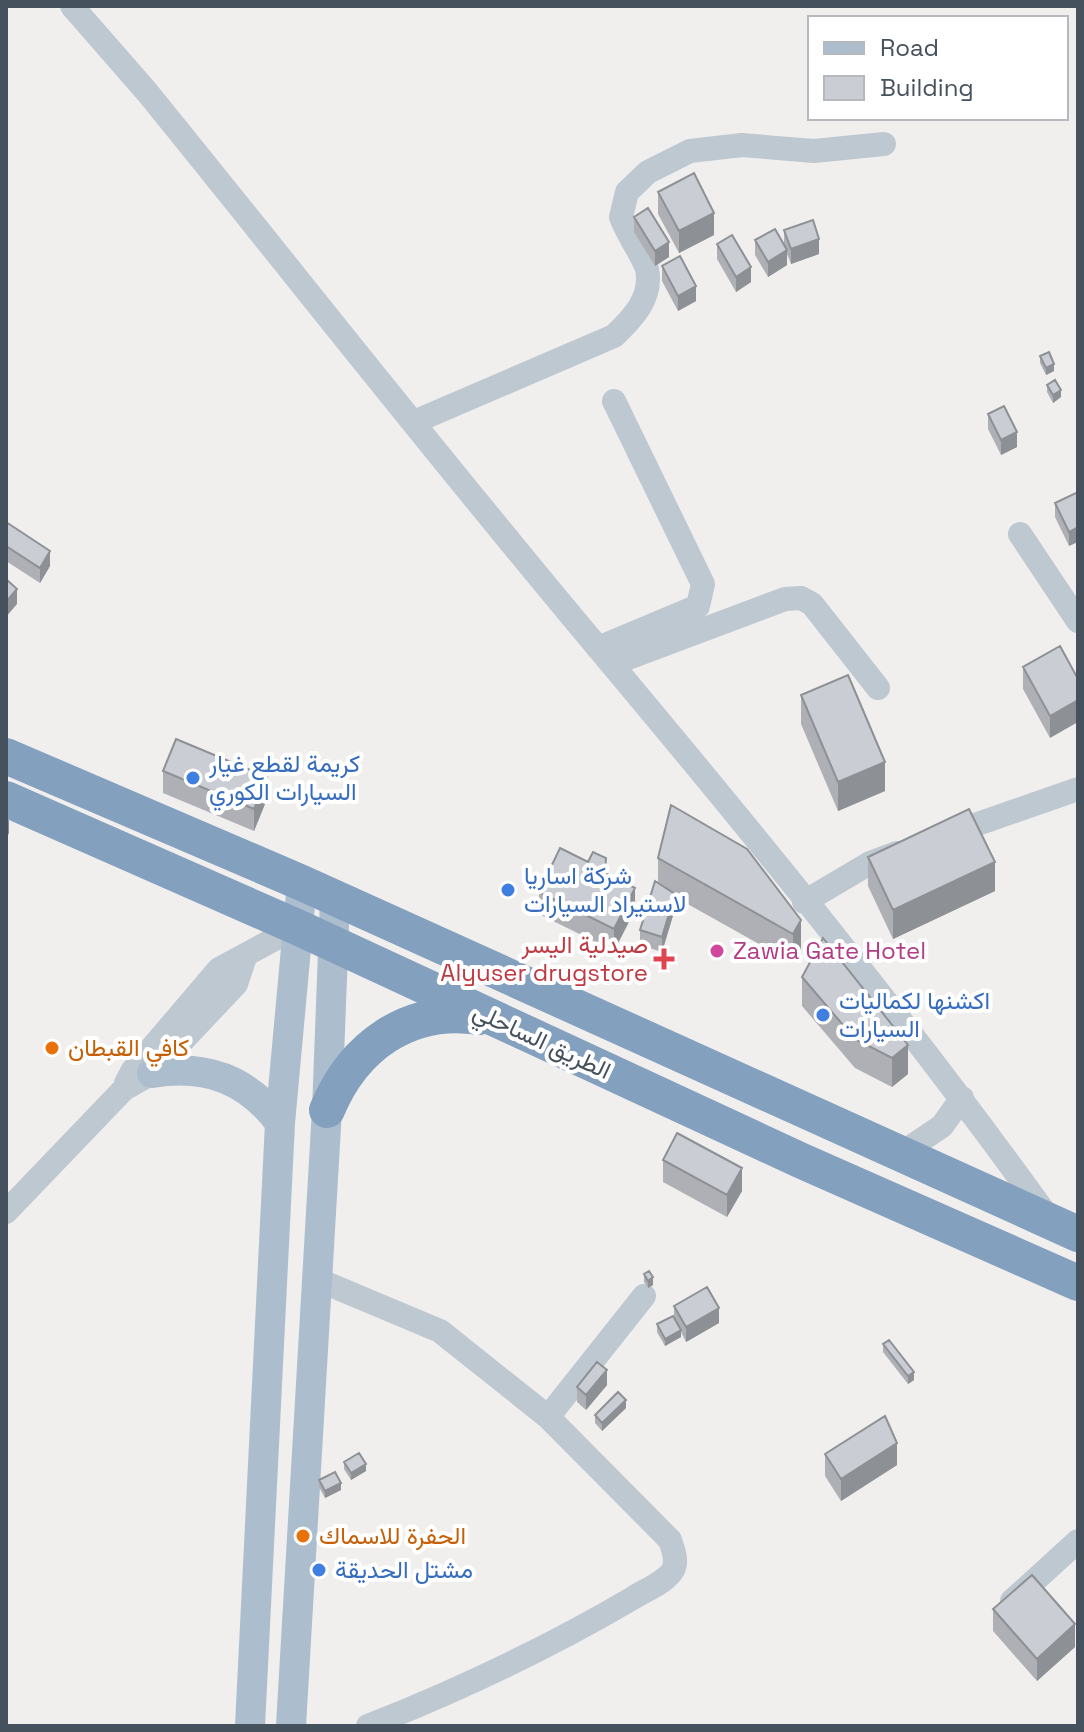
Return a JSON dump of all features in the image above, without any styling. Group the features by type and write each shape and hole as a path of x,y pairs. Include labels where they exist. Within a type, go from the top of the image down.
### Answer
{"highway":[{"name":"الطريق الساحلي","path":"6,756 302,883 1064,1227"},
{"name":"الطريق الساحلي","path":"6,799 297,927 490,1018 1078,1283"},
{"path":"327,1110 351,1065 390,1031 439,1015 490,1018"}],"main road":[{"path":"250,1726 280,1123 302,883"},
{"path":"291,1726 327,1110 335,899"},
{"path":"152,1073 194,1069 234,1081 252,1092 280,1123"}],"street":[{"path":"72,6 147,92 605,656 711,781 804,902 925,1047 1064,1227"},
{"path":"414,422 614,336 637,315 645,294 647,269 621,217 627,192 648,172 690,151 742,145 814,151 884,144"},
{"path":"605,656 692,609 703,593 703,584 614,401"},
{"path":"1020,534 1078,621"},
{"path":"605,656 785,599 801,598 812,604 878,688"},
{"path":"804,902 870,863 1078,789"},
{"path":"124,1089 133,1070 213,976 228,963 245,957 262,944 297,927"},
{"path":"6,1212 124,1089 152,1073 236,984 245,957"},
{"path":"902,1153 942,1126 962,1098"},
{"path":"316,1279 440,1331 548,1417 670,1540 676,1557 673,1569 663,1579 607,1613 462,1689 368,1726"},
{"path":"548,1417 644,1296"},
{"path":"1010,1603 1078,1541"}],"building":[{"path":"694,173 714,213 679,231 658,192"},
{"path":"648,208 669,242 655,251 634,217"},
{"path":"813,220 819,239 791,249 784,230"},
{"path":"775,229 787,250 768,262 755,240"},
{"path":"732,235 751,267 736,277 717,244"},
{"path":"680,256 696,286 678,296 662,266"},
{"path":"1049,352 1054,364 1046,368 1040,356"},
{"path":"1055,380 1061,390 1053,395 1047,385"},
{"path":"1004,406 1017,432 1001,440 988,414"},
{"path":"1078,492 1078,527 1069,532 1055,503"},
{"path":"6,522 50,551 40,568 6,546"},
{"path":"6,579 17,589 6,602"},
{"path":"1060,646 1078,679 1078,700 1050,716 1023,667"},
{"path":"848,675 885,762 838,782 801,695"},
{"path":"176,739 267,777 254,809 163,771"},
{"path":"671,805 747,849 801,920 793,934 658,858"},
{"path":"969,809 995,862 893,910 868,857"},
{"path":"560,848 588,862 593,852 606,858 605,873 635,888 614,929 539,892"},
{"path":"655,881 675,894 662,937 640,930"},
{"path":"823,938 908,1045 892,1058 855,1039 802,977"},
{"path":"677,1133 742,1168 727,1195 663,1160"},
{"path":"649,1271 653,1277 648,1281 644,1274"},
{"path":"707,1287 719,1308 686,1327 674,1306"},
{"path":"673,1316 681,1330 665,1339 657,1324"},
{"path":"889,1340 914,1372 908,1376 883,1344"},
{"path":"597,1362 607,1370 586,1395 577,1387"},
{"path":"618,1392 626,1400 602,1423 595,1415"},
{"path":"885,1416 897,1443 841,1479 825,1454"},
{"path":"359,1453 366,1464 351,1473 344,1462"},
{"path":"335,1472 341,1483 325,1491 319,1480"},
{"path":"1032,1575 1075,1624 1037,1659 993,1609"}],"place":[{"name":"كريمة لقطع غيار السيارات الكوري","path":"193,778"},
{"name":"شركة اساريا لاستيراد السيارات","path":"508,890"},
{"name":"Zawia Gate Hotel","path":"717,951"},
{"name":"صيدلية اليسر Alyuser drugstore","path":"664,959"},
{"name":"اكشنها لكماليات السيارات","path":"823,1015"},
{"name":"كافي القبطان","path":"52,1048"},
{"name":"الحفرة للاسماك","path":"303,1536"},
{"name":"مشتل الحديقة","path":"319,1570"}]}
